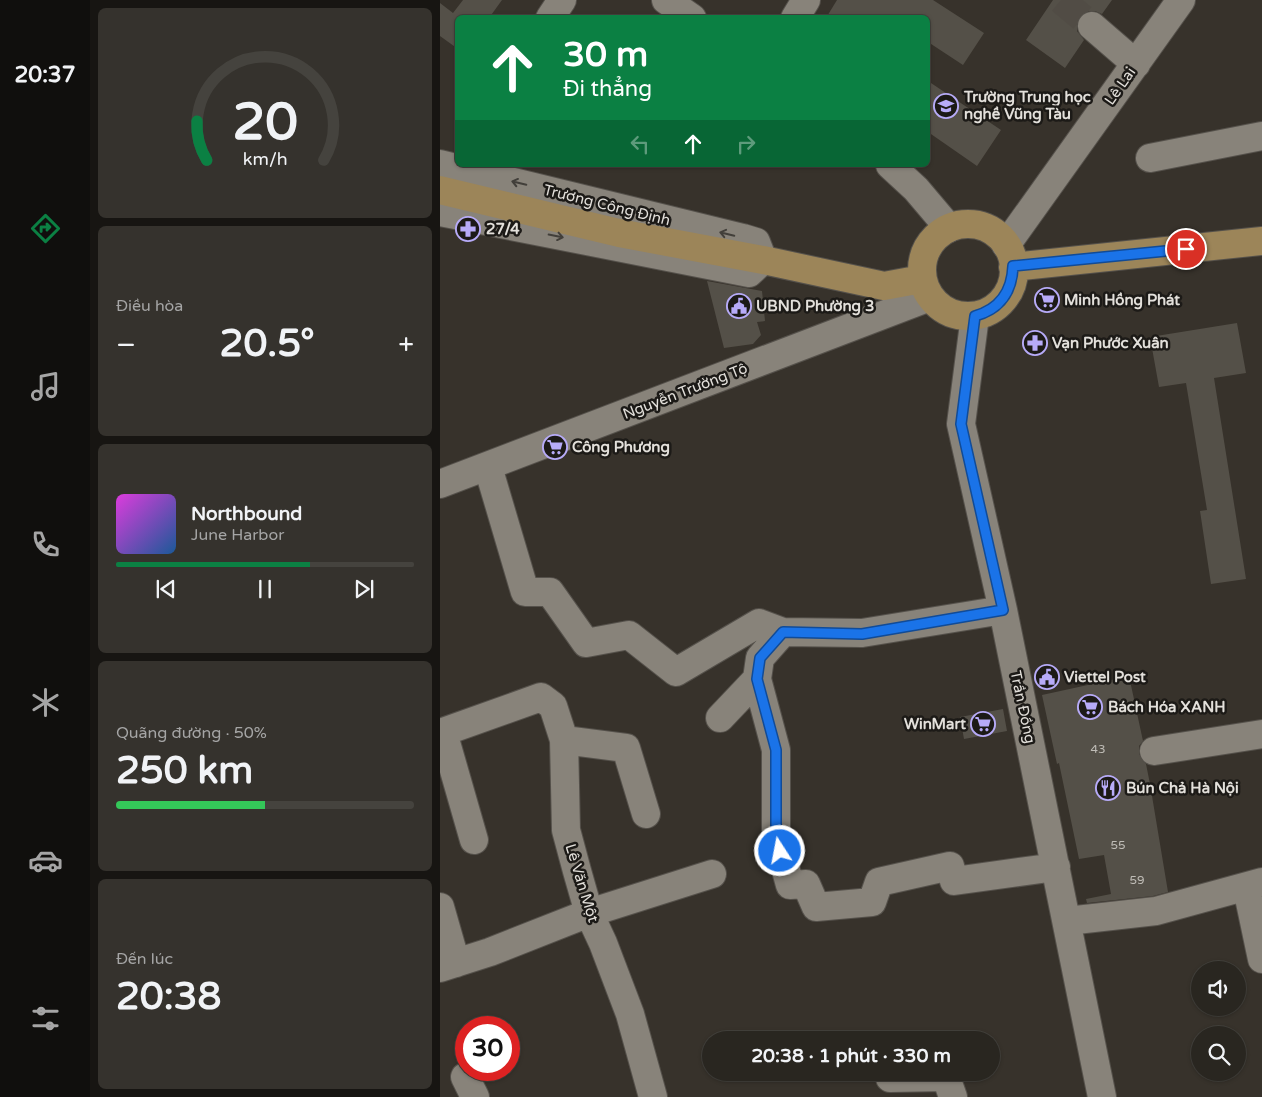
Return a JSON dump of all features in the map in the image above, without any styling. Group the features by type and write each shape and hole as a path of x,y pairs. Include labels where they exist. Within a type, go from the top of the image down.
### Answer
{"main road":[{"name":"Trương Công Định","path":"444,168 619,230 884,286 926,288"},
{"path":"974,224 986,228 1010,256 1013,278 1004,299 991,310 975,316 954,314 945,310 926,288 923,260 930,244 948,228 974,224"},
{"path":"1010,256 1262,241"}],"street":[{"path":"552,15 562,0"},
{"path":"666,0 688,15"},
{"path":"797,15 806,0"},
{"name":"Lê Lai","path":"1010,256 1136,64 1181,0"},
{"path":"1092,26 1136,64"},
{"path":"1150,158 1262,136"},
{"path":"892,167 916,189 948,228"},
{"name":"Trương Công Định","path":"440,212 619,230"},
{"name":"Nguyễn Trường Tộ","path":"440,484 488,467 926,288"},
{"name":"Trần Đồng","path":"975,316 961,424 1003,610 1102,1097"},
{"path":"488,467 525,592 550,592 586,643 629,634 676,672 760,623 783,632 862,634 1003,610"},
{"path":"783,632 760,658 757,679 776,750 776,834 790,886 806,884 816,907 872,902 879,882 950,866 954,882 1056,866"},
{"path":"720,718 757,679"},
{"name":"Lê Văn Một","path":"442,733 541,697 553,706 564,740 566,830 588,913 603,943 630,1014 647,1095"},
{"path":"442,733 474,840"},
{"path":"1154,751 1262,734"},
{"path":"564,740 626,748 646,814"},
{"path":"440,907 448,965 490,952 588,913 712,874"},
{"path":"1067,921 1156,911 1255,885 1262,959"},
{"path":"947,1081 953,1097"}],"building":[{"path":"463,0 502,0 491,15 455,15 455,47 440,36 440,3 453,13"},
{"path":"837,0 933,0 984,33 963,65 930,43 930,15 828,15"},
{"path":"1053,0 1112,0 1102,14 1095,11 1087,11 1080,16 1077,31 1084,40 1065,68 1026,40"},
{"name":"Trường Trung học nghề Vũng Tàu","path":"930,82 1001,130 977,166 930,133"},
{"name":"UBND Phường 3","path":"707,281 762,291 765,321 757,322 761,335 753,344 724,348"},
{"path":"1237,323 1246,373 1214,378 1246,579 1211,584 1200,511 1207,510 1186,383 1159,387 1150,337"},
{"path":"1129,676 1143,741 1139,746 1139,754 1146,764 1168,892 1153,896 1087,903 1086,899 1111,894 1104,855 1079,859 1059,763 1057,764 1042,695"},
{"name":"WinMart","path":"1003,709 1007,731 964,739 960,717"}],"tunnel":[{"path":"1061,0 1092,26"}],"place":[{"name":"Trường Trung học nghề Vũng Tàu","path":"946,106"},
{"name":"27/4","path":"468,229"},
{"name":"Minh Hồng Phát","path":"1047,300"},
{"name":"UBND Phường 3","path":"739,306"},
{"name":"Vạn Phước Xuân","path":"1035,343"},
{"name":"Công Phương","path":"555,447"},
{"name":"Viettel Post","path":"1047,677"},
{"name":"Bách Hóa XANH","path":"1090,707"},
{"name":"WinMart","path":"983,724"},
{"name":"Bún Chả Hà Nội","path":"1108,788"}],"route":[{"path":"780,851 776,834 776,750 757,679 760,658 783,632 862,634 1003,610 961,424 975,316 986,313 1004,299 1010,289 1013,278 1013,266 1186,249"}]}
